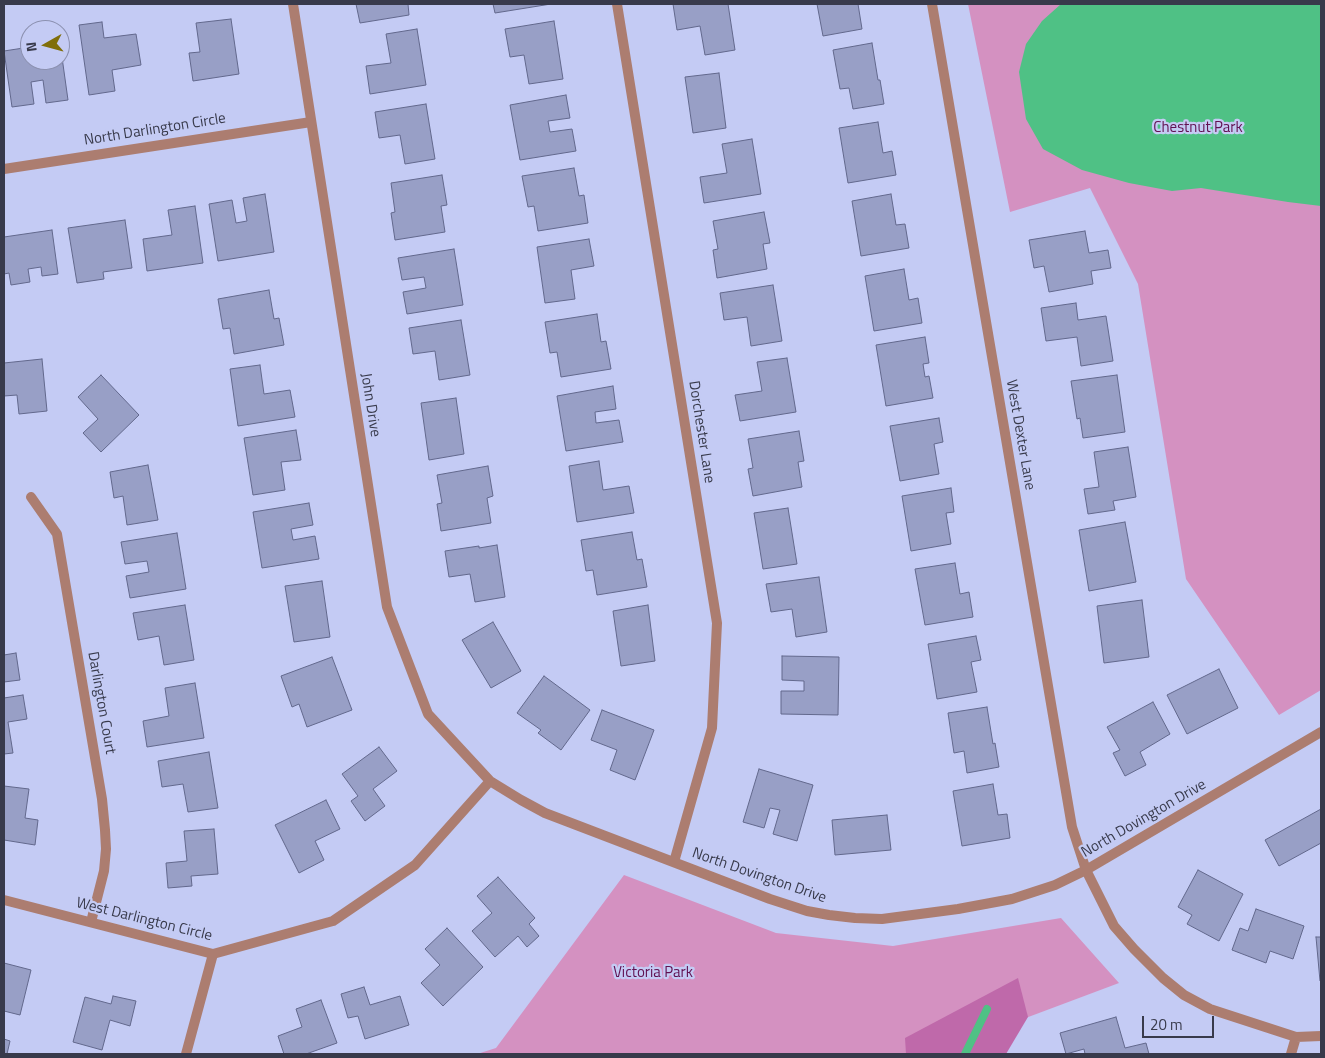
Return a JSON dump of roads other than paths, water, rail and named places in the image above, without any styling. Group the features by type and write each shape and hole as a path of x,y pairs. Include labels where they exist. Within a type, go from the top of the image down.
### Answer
{"street":[{"name":"John Drive","path":"293,4 386,607 428,714 490,780"},
{"name":"Dorchester Lane","path":"617,4 717,623 712,728 674,862"},
{"name":"West Dexter Lane","path":"932,4 1072,827 1086,870 1114,926 1163,978 1184,995 1210,1010 1296,1037 1321,1036"},
{"name":"North Darlington Circle","path":"4,169 311,122"},
{"name":"Darlington Court","path":"31,497 57,534 102,799 105,830 104,871 91,922"},
{"name":"North Dovington Drive","path":"490,780 545,813 770,899 829,916 882,919 958,909 1012,899 1055,885 1086,870 1321,732"},
{"name":"West Darlington Circle","path":"4,900 213,954 333,921 415,865 490,780"},
{"path":"186,1054 213,954"},
{"path":"1292,1054 1296,1037"}],"waterway":[{"path":"965,1054 987,1009"}],"park label":[{"name":"Chestnut Park","path":"1198,128"},
{"name":"Victoria Park","path":"653,973"}]}
